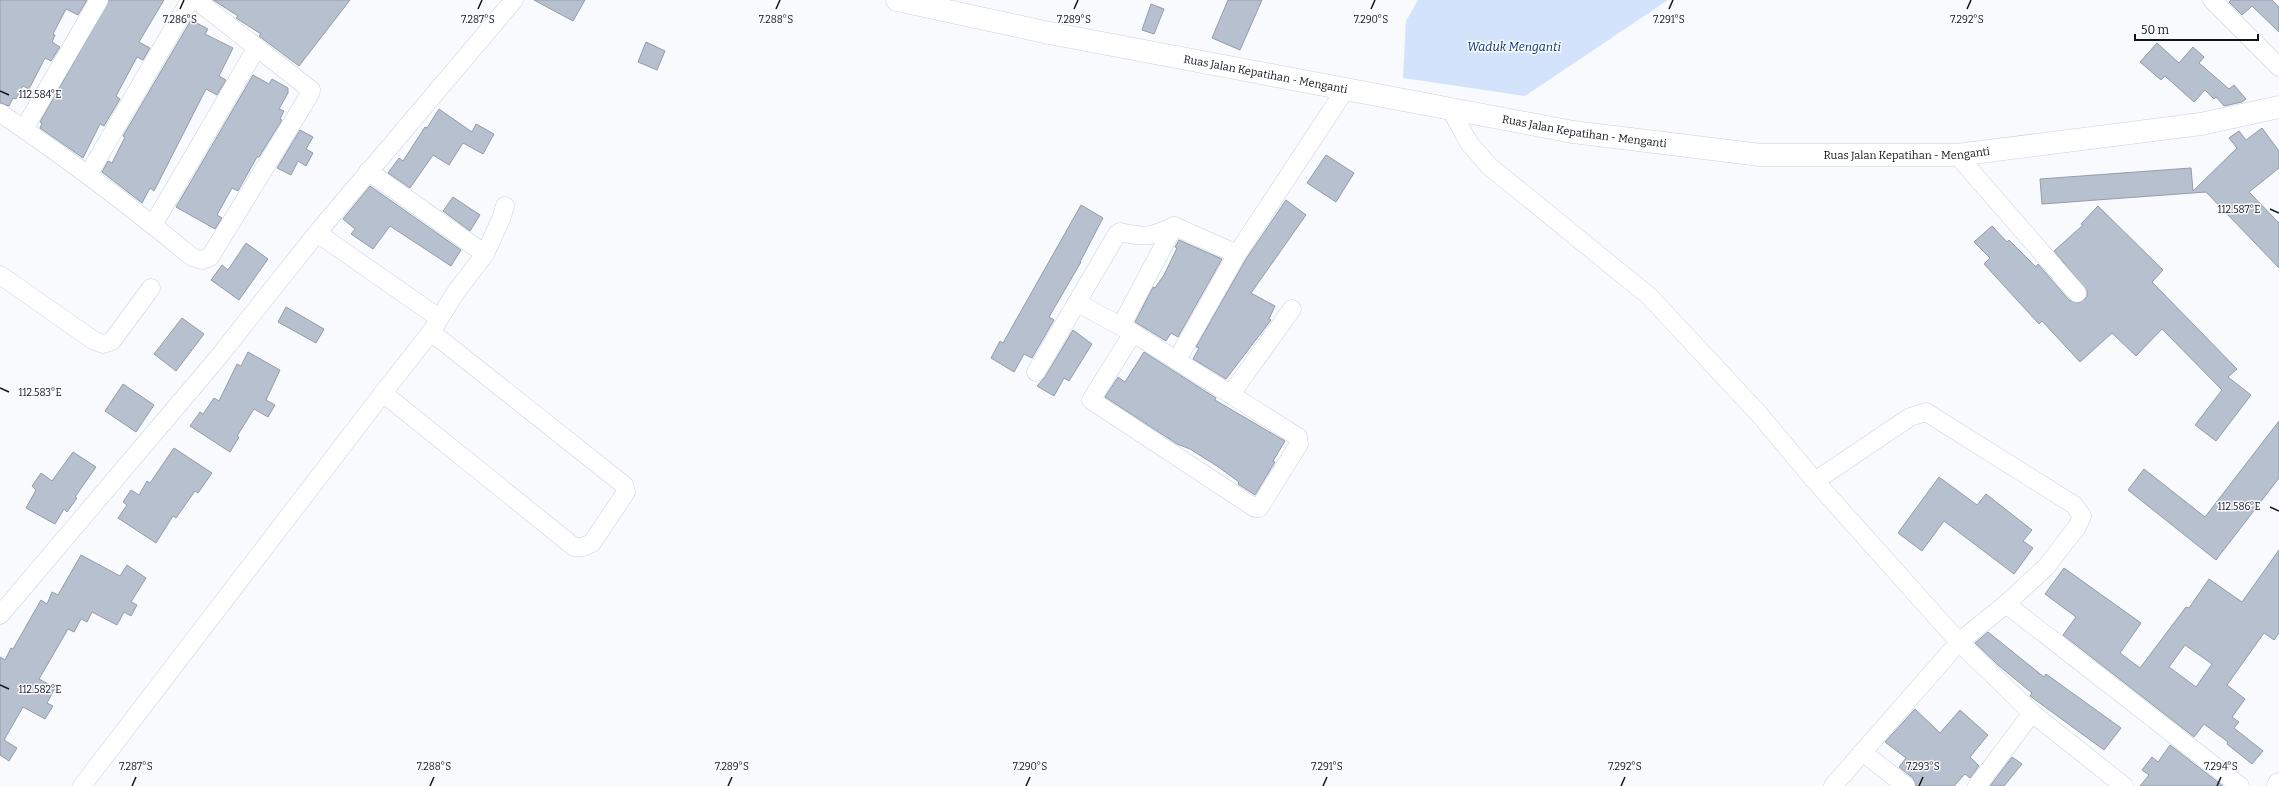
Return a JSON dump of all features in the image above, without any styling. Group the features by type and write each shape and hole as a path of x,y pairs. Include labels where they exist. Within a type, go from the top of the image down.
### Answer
{"main road":[{"name":"Ruas Jalan Kepatihan - Menganti","path":"904,1 1049,33 1573,132 1761,155 1957,155 2201,124 2279,107"}],"street":[{"path":"24,129 99,0"},
{"path":"88,174 190,0"},
{"path":"0,113 88,174 153,224 192,257 202,260 210,257 310,94 311,90 308,86 257,46 196,0"},
{"path":"0,615 216,360 317,232 514,0"},
{"path":"2212,0 2279,66"},
{"path":"153,224 257,46"},
{"path":"1178,360 1237,254 1345,90"},
{"path":"1450,108 1469,143 1489,166 1649,296 1759,414 1815,481 1959,642 2032,713 2124,786"},
{"path":"1957,155 2078,293"},
{"path":"368,171 485,254"},
{"path":"82,786 435,325 485,254 501,219 505,206"},
{"path":"1036,372 1078,303 1117,234 1120,232 1141,237 1148,237 1174,226 1237,254"},
{"path":"1078,303 1127,330 1178,360 1298,437 1300,440 1259,508 1255,508 1091,400 1127,330 1174,226"},
{"path":"317,232 435,325 624,485 626,492 592,543 583,547 574,547 384,393"},
{"path":"0,275 93,340 103,344 112,341 151,288"},
{"path":"1231,394 1292,309"},
{"path":"1815,481 1910,417 1926,412 2074,505 2082,516 2077,527 2046,568 2006,604 1959,642 1833,786"},
{"path":"2006,604 2240,786"},
{"path":"1977,786 2032,713"},
{"path":"1862,752 1906,786"}],"water":[{"name":"Waduk Menganti","path":"1418,0 1668,0 1525,96 1403,78 1406,21"}],"building":[{"path":"0,0 87,0 78,15 66,9 53,34 55,35 52,42 60,47 51,61 45,58 29,89 23,86 16,99 13,98 9,106 0,103"},
{"path":"109,0 164,0 139,42 150,48 143,60 137,57 116,96 120,99 104,126 100,124 83,158 40,128 42,123 40,122"},
{"path":"213,0 350,0 299,66 259,36 261,34 236,18 238,16"},
{"path":"534,0 585,0 573,21"},
{"path":"1228,0 1262,0 1240,50 1212,38"},
{"path":"2231,0 2272,0 2279,7 2279,32 2252,6 2242,15 2229,2"},
{"path":"1151,4 1164,9 1154,34 1142,30"},
{"path":"191,20 208,29 205,34 233,48 219,76 226,80 217,95 206,89 154,191 150,188 142,203 102,172 108,161 112,163 125,137 123,136"},
{"path":"646,42 665,51 657,70 638,62"},
{"path":"2157,43 2179,63 2193,47 2204,57 2199,63 2229,89 2234,85 2246,99 2242,102 2224,106 2216,97 2214,99 2205,90 2194,102 2165,76 2161,80 2140,62"},
{"path":"253,75 269,84 272,79 288,88 288,93 279,109 284,111 280,119 282,120 259,157 257,157 238,191 232,188 217,215 222,218 215,229 176,207"},
{"path":"439,109 472,132 476,124 494,134 483,154 463,143 449,165 433,155 410,188 388,173 399,158 403,161 425,127 427,128"},
{"path":"2262,128 2279,151 2279,168 2249,192 2279,223 2279,268 2206,192 2042,204 2040,179 2191,168 2193,191 2237,148 2229,138 2239,131 2246,140"},
{"path":"300,130 313,137 306,149 313,153 306,166 298,161 291,175 277,168"},
{"path":"1326,155 1354,173 1336,202 1307,183"},
{"path":"370,186 461,250 451,266 390,226 373,249 351,234 355,229 343,219"},
{"path":"453,197 480,215 470,231 443,211"},
{"path":"1286,200 1306,215 1251,293 1275,306 1269,319 1271,320 1226,379 1193,359 1199,348 1196,347 1246,259"},
{"path":"1081,205 1103,218 1081,262 1049,317 1054,320 1032,358 1024,354 1014,372 991,358 1000,341 1003,343"},
{"path":"2098,206 2163,270 2152,282 2237,369 2228,377 2251,395 2216,441 2195,425 2222,390 2162,329 2136,356 2112,333 2080,362 2042,321 2039,324 1984,264 1990,258 1974,242 1992,226 2007,242 2009,240 2036,267 2038,264 2069,300 2079,303 2087,297 2087,291 2054,251 2083,225 2081,224"},
{"path":"1179,240 1222,259 1178,337 1171,333 1166,341 1135,322 1153,287 1155,288 1164,275 1177,248 1175,247"},
{"path":"246,243 268,259 239,300 211,280 222,265 228,270"},
{"path":"286,307 324,329 316,343 278,322"},
{"path":"182,318 204,334 176,371 154,354"},
{"path":"1073,330 1092,344 1069,381 1064,378 1054,396 1037,386 1045,377"},
{"path":"248,352 280,370 266,400 275,405 268,417 254,409 237,436 239,437 230,452 190,426 200,412 203,414 214,398 219,401 237,364 241,366"},
{"path":"1144,352 1216,398 1215,400 1285,441 1273,461 1275,462 1255,495 1238,484 1239,482 1217,466 1190,449 1177,444 1105,397 1118,377 1125,382"},
{"path":"123,384 154,405 136,432 105,411"},
{"path":"2279,421 2279,478 2216,560 2128,490 2144,469 2205,517"},
{"path":"174,448 212,473 198,493 195,491 176,518 173,516 156,543 118,518 127,505 123,502 131,490 139,495 147,481 150,483"},
{"path":"73,452 96,467 75,497 77,498 67,512 64,509 55,524 26,508 36,490 32,486 41,473 52,481"},
{"path":"1939,477 1977,505 1986,494 2032,530 2023,541 2033,548 2014,574 1944,521 1922,551 1898,533"},
{"path":"2279,550 2279,633 2274,640 2264,633 2227,685 2245,699 2232,717 2239,722 2234,728 2263,751 2252,764 2227,744 2228,742 2204,724 2194,737 2063,635 2076,617 2045,594 2064,568 2141,623 2120,653 2140,668 2186,607 2189,608 2209,579 2242,602","holes":["2185,645 2212,664 2196,687 2169,667"]},
{"path":"81,555 120,576 127,565 146,578 131,602 137,605 131,616 124,612 117,625 92,612 87,622 81,619 74,632 68,629 39,679 55,688 47,703 53,706 45,719 23,707 4,740 17,748 9,761 0,755 0,657 5,660 11,648 13,649 41,600 47,604 52,592 58,595"},
{"path":"1988,632 2044,677 2046,674 2121,728 2104,750 2030,696 2032,693 1998,665 1975,643"},
{"path":"1915,709 1940,733 1960,710 1988,735 1970,757 1979,766 1970,778 1965,774 1954,786 1916,786 1913,778 1899,767 1906,758 1885,742"},
{"path":"2170,745 2223,786 2140,786 2149,775 2142,770 2152,757 2158,762"},
{"path":"2012,757 2022,764 2004,786 1990,786"}]}
